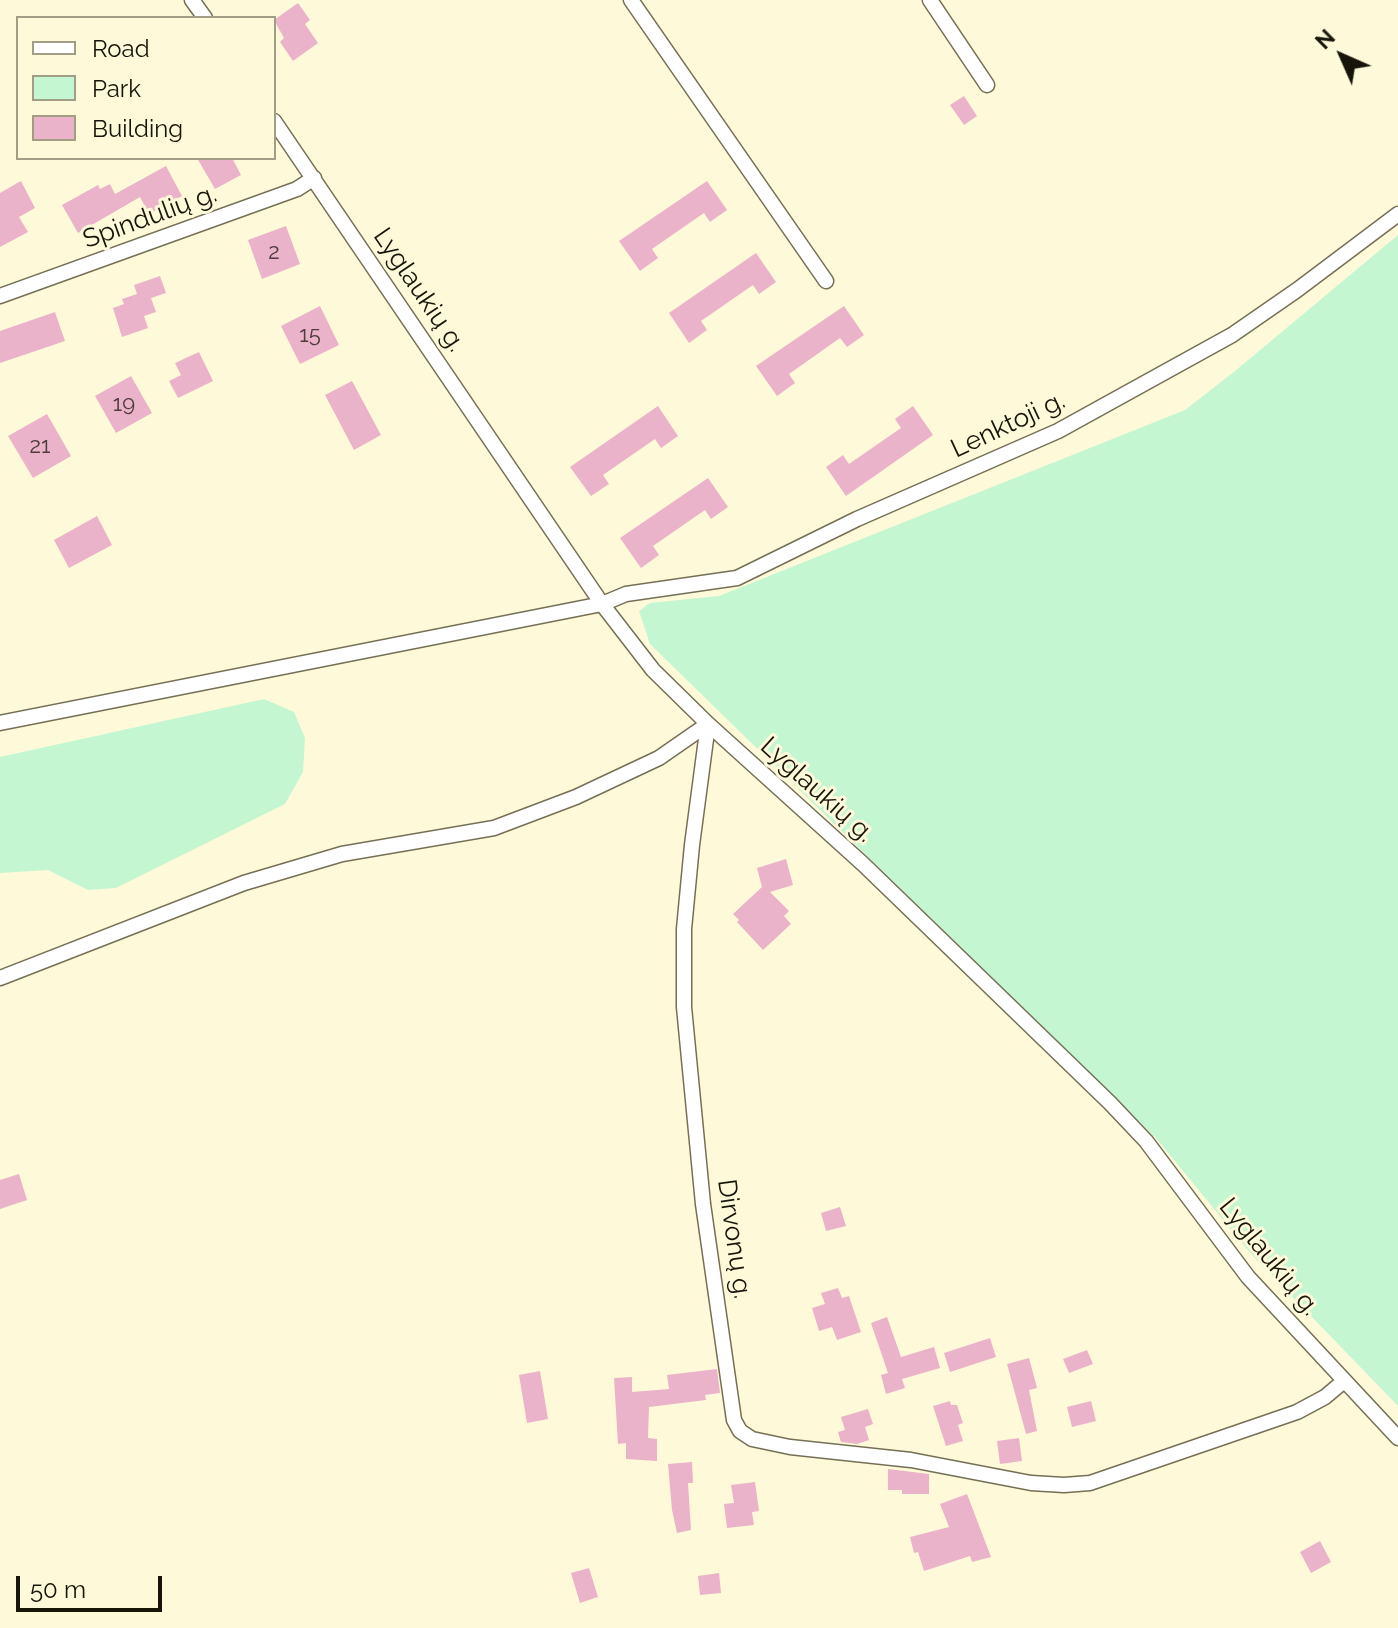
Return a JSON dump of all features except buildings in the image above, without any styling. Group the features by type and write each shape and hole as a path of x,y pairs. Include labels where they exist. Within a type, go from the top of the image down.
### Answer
{"street":[{"path":"631,0 826,281"},
{"path":"930,0 987,85"},
{"name":"Lyglaukių g.","path":"276,124 602,604 653,670 863,864 1110,1103 1146,1141 1248,1277 1398,1438"},
{"name":"Spindulių g.","path":"0,296 297,189 314,178"},
{"name":"Lenktoji g.","path":"0,723 602,604 626,594 737,578 857,519 1058,431 1232,335 1398,214"},
{"path":"0,978 244,883 342,854 494,828 576,797 659,758 708,724"},
{"name":"Dirvonų g.","path":"708,724 685,915 684,1007 703,1204 734,1420 740,1431 752,1439 790,1447 911,1460 1031,1483 1090,1483 1297,1412 1325,1397 1344,1381"}],"green space":[{"path":"1398,235 1398,1406 1251,1254 1156,1138 650,644 639,611 650,603 719,596 1185,410"},
{"path":"264,699 294,712 305,738 303,772 285,804 116,888 88,890 48,870 0,873 0,757"}]}
